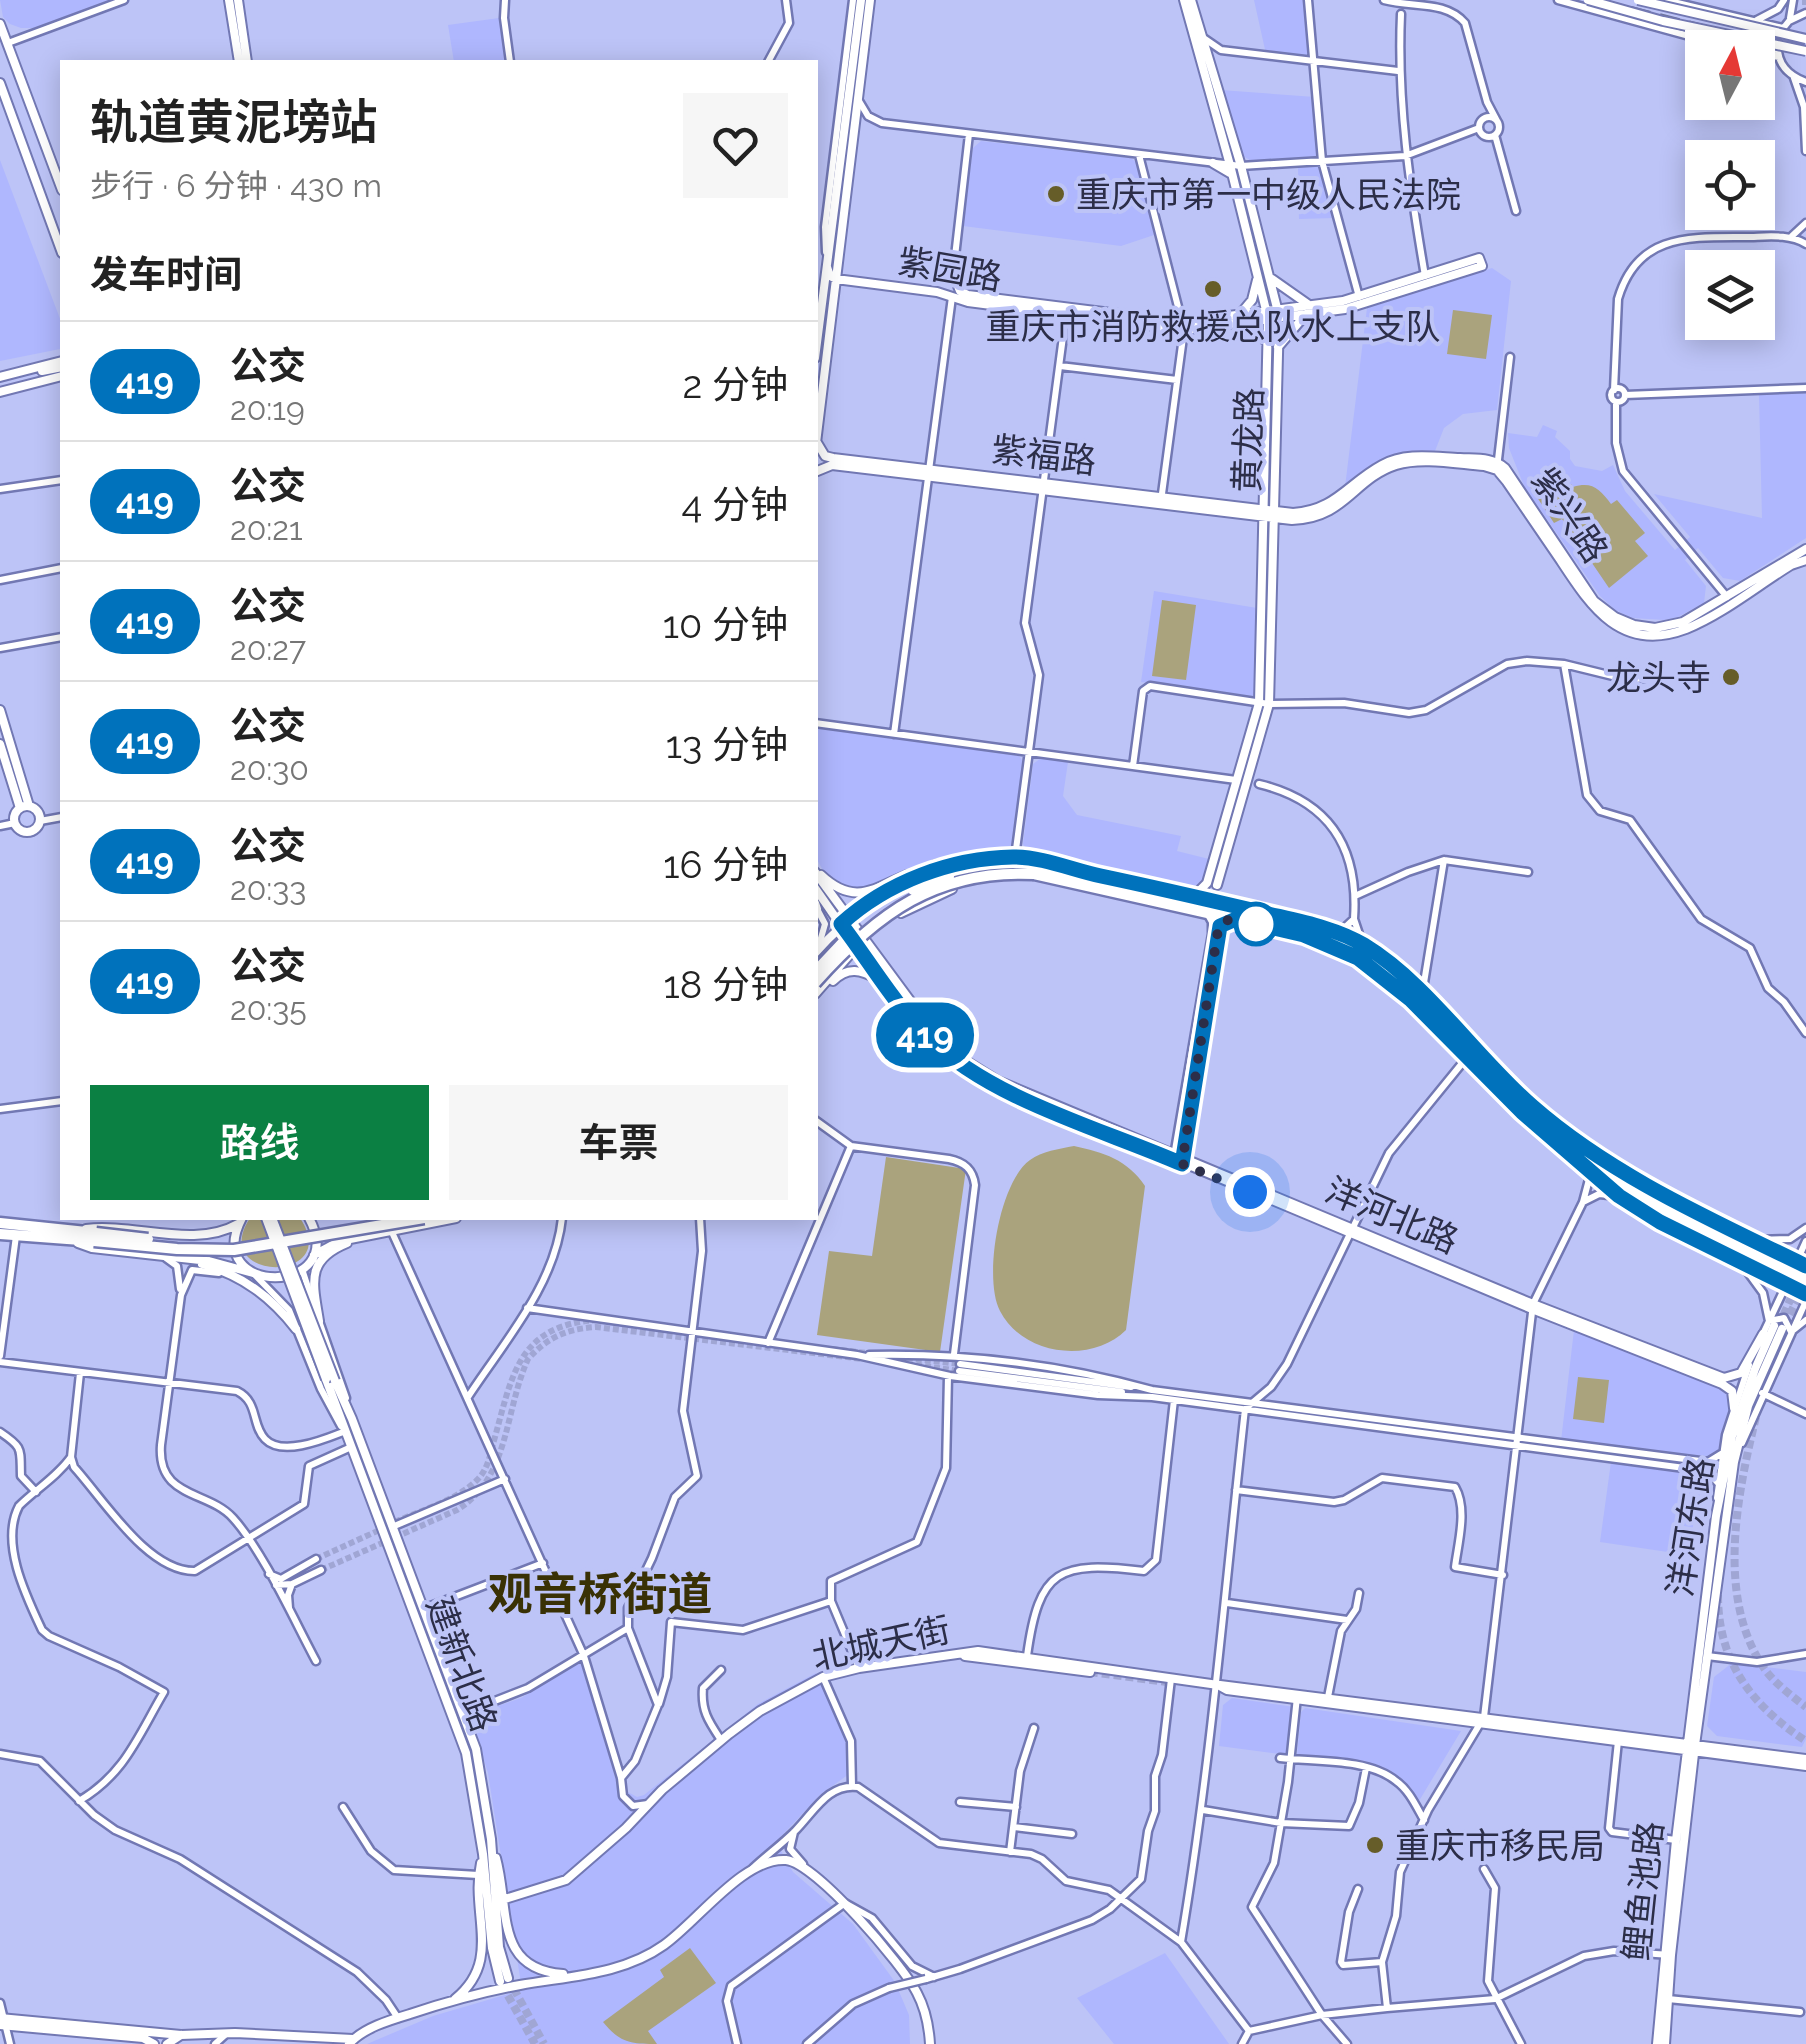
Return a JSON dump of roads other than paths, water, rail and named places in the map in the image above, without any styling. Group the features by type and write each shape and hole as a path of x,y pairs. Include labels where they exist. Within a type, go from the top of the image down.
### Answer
{"highway":[{"path":"818,969 860,925 906,894 932,881 982,869 1034,870 1194,896 1338,933 1364,946 1422,995 1573,1148"},
{"path":"818,980 864,930 910,899 959,880 1034,870"},
{"path":"1090,879 1304,935 1358,958 1410,999 1522,1112 1623,1188 1708,1238 1806,1285"},
{"path":"1623,1188 1806,1275"},
{"path":"0,1223 95,1237 232,1243 374,1220"},
{"path":"95,1237 177,1250 234,1250 412,1220"},
{"path":"0,1234 66,1234"}],"main road":[{"path":"229,0 239,60"},
{"path":"238,0 247,60"},
{"path":"818,336 861,0"},
{"path":"818,420 872,0"},
{"name":"黄龙路","path":"1187,0 1241,166 1279,312 1270,704 1212,884"},
{"name":"黄龙路","path":"1187,0 1268,314 1259,703 1212,884"},
{"path":"1588,0 1664,21 1806,50"},
{"path":"1638,0 1806,39"},
{"path":"0,24 60,185"},
{"path":"0,83 60,248"},
{"path":"1212,163 1233,177"},
{"name":"紫园路","path":"953,274 960,291 968,295 1183,326 1279,312 1345,309 1480,262 1308,309"},
{"path":"827,268 836,279"},
{"path":"936,292 953,274"},
{"path":"1258,276 1252,300 1241,318 1268,344"},
{"path":"1270,278 1308,309 1278,347"},
{"name":"紫园路","path":"836,279 936,292 968,302 1067,311"},
{"path":"0,384 60,369"},
{"name":"紫福路","path":"818,447 826,456 929,473"},
{"name":"紫兴路","path":"1274,514 1325,507 1381,465 1398,459 1437,457 1498,466 1513,479 1594,600 1615,618 1646,628 1665,627 1692,618 1806,560"},
{"name":"紫福路","path":"818,471 832,465 929,473 1274,514"},
{"path":"1249,508 1262,496"},
{"name":"紫福路","path":"1161,501 1249,508 1262,513"},
{"name":"紫兴路","path":"1729,600 1806,548"},
{"path":"0,710 24,807"},
{"path":"0,744 24,807 38,812 40,821 28,832 15,822 15,814 24,807"},
{"path":"818,872 834,885 866,893 952,860 973,856 1004,858"},
{"path":"818,950 844,922 902,883 930,871 1016,857 1054,862 1090,879"},
{"path":"818,875 844,922"},
{"path":"818,992 861,942 914,904 962,885 1013,878 1090,879"},
{"path":"1194,896 1212,884 1226,904"},
{"path":"818,892 861,942"},
{"name":"洋河北路","path":"861,942 884,982 927,1037 979,1077 1178,1158"},
{"name":"洋河北路","path":"861,942 931,1029 981,1072 1353,1232 1722,1384 1734,1395 1734,1408"},
{"path":"818,994 845,971 861,971 884,982"},
{"path":"1573,1148 1591,1172 1623,1188 1660,1222 1806,1298"},
{"path":"1573,1148 1801,1263"},
{"path":"66,1234 104,1227 206,1236 223,1232 240,1220"},
{"path":"240,1220 235,1246 240,1259 253,1273"},
{"path":"270,1220 330,1380"},
{"path":"310,1220 316,1240 311,1258"},
{"path":"66,1234 92,1248 226,1264 278,1280 302,1269 330,1244 445,1220"},
{"path":"319,1321 314,1288 317,1266 330,1250 369,1235"},
{"path":"1741,1263 1750,1263 1758,1256 1756,1245 1748,1238"},
{"path":"184,1259 239,1279 276,1304 296,1329"},
{"name":"洋河北路","path":"1532,1306 1724,1378 1741,1373 1763,1334"},
{"name":"洋河东路","path":"1691,1748 1734,1462 1748,1406 1779,1327"},
{"name":"洋河东路","path":"1691,1748 1716,1516 1732,1436 1755,1369 1779,1327"},
{"name":"建新北路","path":"330,1380 352,1419 482,1769 504,1980 492,1948 483,1854 471,1772 461,1736 342,1429 330,1380"},
{"name":"北城天街","path":"505,1899 566,1880 722,1740 760,1711 823,1677 858,1668 978,1651 1218,1684 1228,1690 1806,1763"},
{"path":"940,1655 1090,1672"},
{"name":"鲤鱼池路","path":"1665,2044 1676,1840 1691,1748"},
{"name":"鲤鱼池路","path":"1658,2044 1691,1748"},
{"path":"491,1839 511,1942 518,1957 538,1970 582,1975"},
{"path":"453,2000 474,1980 482,1961 478,1875 483,1854"},
{"path":"2,2021 180,2035 226,2033 351,2042 398,2018 453,2000 624,1966 654,1952 748,1872 779,1860 805,1867 845,1904 918,1994 930,2044"},
{"path":"2,2021 143,2038 154,2044"},
{"path":"167,2044 180,2035"}],"street":[{"path":"8,43 124,0"},
{"path":"505,0 510,60"},
{"path":"769,60 789,23 786,0"},
{"path":"827,268 825,228 853,0"},
{"path":"1308,0 1322,161 1359,296"},
{"path":"1558,0 1685,35"},
{"path":"1665,0 1783,28"},
{"path":"1751,21 1766,18 1784,0"},
{"path":"1793,0 1789,20 1778,38 1779,57 1805,105 1806,151"},
{"path":"1387,1 1444,6 1465,23 1486,102 1497,121 1495,134 1516,211"},
{"path":"1387,1 1401,14"},
{"path":"1412,5 1401,14 1398,71 1405,156 1425,277"},
{"path":"1789,20 1806,13"},
{"path":"1751,21 1756,30"},
{"path":"1200,32 1221,50 1398,71"},
{"path":"1775,56 1779,57"},
{"path":"1793,77 1806,82"},
{"path":"858,100 868,116 882,123 1241,166 1405,156 1479,128 1486,102"},
{"path":"1483,119 1497,121"},
{"path":"1479,128 1484,136 1495,134"},
{"path":"953,274 969,134"},
{"path":"1140,155 1183,326 1161,501"},
{"path":"1791,237 1806,222"},
{"path":"1729,600 1623,470 1616,443 1616,402 1612,398 1618,299 1629,274 1643,256 1667,242 1791,237 1806,244"},
{"path":"894,734 952,296"},
{"path":"1016,857 1040,675 1025,623 1067,311"},
{"path":"1498,466 1510,357"},
{"path":"1060,366 1177,380"},
{"path":"1625,395 1806,388"},
{"path":"1614,390 1622,389 1625,395"},
{"path":"1616,402 1625,395"},
{"path":"0,490 60,480"},
{"path":"0,580 60,568"},
{"path":"0,648 60,636"},
{"path":"1133,766 1146,688 1259,703 1344,703 1409,713 1426,710 1508,664 1527,661 1564,664 1630,680 1656,676"},
{"path":"1564,664 1587,795 1600,811 1630,820 1701,919 1750,948 1768,988 1784,1002 1806,1033"},
{"path":"818,724 1236,780"},
{"path":"1250,772 1259,784 1302,798 1330,824 1354,876 1354,918 1364,946"},
{"path":"1244,791 1259,784"},
{"path":"40,821 60,817"},
{"path":"0,826 15,822"},
{"path":"1356,896 1444,860 1528,872"},
{"path":"1422,995 1444,860"},
{"path":"818,912 825,931 818,947"},
{"path":"1178,1158 1213,928 1206,912"},
{"path":"1338,933 1354,918"},
{"path":"1178,1158 1216,936 1224,922 1236,919"},
{"path":"1244,1410 1288,1364 1389,1153 1468,1055"},
{"path":"0,1110 60,1101"},
{"path":"818,1122 851,1146 949,1159 964,1164 972,1172 975,1185 954,1354"},
{"path":"768,1344 851,1146"},
{"path":"1387,2008 1382,1962 1396,1916 1400,1872 1424,1820 1482,1721 1503,1575 1532,1306 1583,1202 1591,1172"},
{"path":"1583,1202 1623,1188"},
{"path":"468,1397 543,1283 562,1220"},
{"path":"658,1706 628,1628 628,1608 652,1558 674,1496 696,1476 684,1421 702,1251 700,1220"},
{"path":"1748,1238 1780,1241 1806,1228"},
{"path":"391,1230 584,1656 625,1801 638,1807 648,1804"},
{"path":"16,1235 0,1359 237,1392 252,1404 264,1439 274,1444 311,1445 342,1429 321,1390 289,1310 253,1273"},
{"path":"1734,1462 1762,1393 1786,1285 1801,1263 1806,1242"},
{"path":"165,1257 177,1266 181,1295"},
{"path":"1741,1263 1760,1285 1779,1327"},
{"path":"239,1279 196,1269 189,1272 181,1295 160,1455 165,1471 186,1494 224,1510 248,1538 316,1661"},
{"path":"302,1269 352,1419"},
{"path":"1779,1327 1806,1298"},
{"path":"527,1308 857,1355 948,1376 1098,1395 1152,1394"},
{"path":"1716,1516 1722,1454 1734,1408 1763,1334 1806,1320"},
{"path":"857,1355 954,1354 1100,1375 1174,1400 1244,1410 1708,1462 1722,1454"},
{"path":"960,1367 1517,1441 1706,1471 1718,1483"},
{"path":"79,1801 117,1773 164,1692 48,1636 4,1544 17,1509 70,1457 80,1373"},
{"path":"858,1668 830,1600 831,1581 916,1542 946,1468 948,1376"},
{"path":"1762,1393 1806,1414"},
{"path":"1028,1656 1033,1612 1047,1586 1068,1571 1084,1567 1144,1571 1156,1560 1174,1400"},
{"path":"1182,1942 1218,1684 1244,1410"},
{"path":"0,1432 18,1446 22,1476 36,1492"},
{"path":"70,1457 156,1558 178,1569 196,1571 304,1504 312,1463 349,1448"},
{"path":"60,1471 79,1472"},
{"path":"1236,1490 1334,1502 1382,1478 1455,1487 1460,1499 1460,1520 1454,1567 1503,1575"},
{"path":"392,1528 505,1479"},
{"path":"268,1574 282,1579 316,1559"},
{"path":"423,1610 543,1562"},
{"path":"274,1585 292,1584 321,1570"},
{"path":"290,1614 292,1584"},
{"path":"1327,1700 1341,1630 1356,1609 1359,1592"},
{"path":"621,1778 635,1761 658,1706 667,1677 671,1622 743,1630 830,1600"},
{"path":"1226,1603 1347,1620"},
{"path":"464,1714 528,1688 628,1628"},
{"path":"1707,1656 1757,1662 1806,1654"},
{"path":"722,1670 703,1688 702,1702 703,1711 722,1740"},
{"path":"823,1677 851,1741 852,1786"},
{"path":"807,2044 853,2004 889,1988 930,1978 1092,1920 1122,1898 1142,1874 1155,1811 1155,1776 1162,1755 1171,1679"},
{"path":"1298,1696 1274,1864 1252,1906 1322,2015 1346,2044"},
{"path":"1010,1852 1020,1771 1034,1728"},
{"path":"1618,1739 1609,1828 1612,1832 1676,1840"},
{"path":"0,1754 40,1761 79,1801 115,1830 180,1859 357,1972 386,2000 398,2018"},
{"path":"1280,1758 1366,1768 1394,1778 1424,1820"},
{"path":"1203,1810 1343,1828 1352,1825 1366,1768"},
{"path":"748,1872 795,1831 828,1794 852,1786 864,1790 939,1843 1036,1856 1066,1881 1097,1885 1122,1898 1182,1942 1249,2030"},
{"path":"960,1802 1016,1806"},
{"path":"343,1807 382,1864 394,1870 478,1875"},
{"path":"1014,1828 1072,1834"},
{"path":"795,1831 790,1848 805,1867"},
{"path":"1484,1870 1495,1888 1487,1970 1495,2000 1520,2044"},
{"path":"1358,1890 1349,1912 1340,1962 1382,1962"},
{"path":"737,2044 727,2001 735,1980 845,1904 872,1918 912,1966 930,1978"},
{"path":"1249,2030 1322,2015 1495,2000 1584,1956 1614,1951 1667,1954"},
{"path":"1668,1998 1800,2012"},
{"path":"0,2003 10,2044"},
{"path":"1242,2044 1249,2030"},
{"path":"215,2044 226,2033"}],"tunnel":[{"path":"1806,0 1806,5"},
{"path":"1755,1381 1797,1284"},
{"path":"1784,1325 1803,1289"},
{"path":"395,1522 450,1499 478,1479 488,1463 506,1397 522,1359 549,1332 597,1320"},
{"path":"321,1570 457,1510 474,1496 496,1462 528,1359 550,1340 567,1332 596,1327 863,1359"},
{"path":"832,1349 875,1354"},
{"path":"907,1358 960,1364"},
{"path":"1760,1398 1770,1364"},
{"path":"916,1365 959,1371"},
{"path":"1756,1417 1737,1513 1735,1580 1740,1612 1750,1643 1766,1671 1806,1707"},
{"path":"1718,1556 1723,1499 1737,1437"},
{"path":"316,1559 384,1528"},
{"path":"1718,1595 1724,1641 1742,1680 1769,1713 1806,1741"},
{"path":"1090,1672 1175,1683"},
{"path":"508,1978 544,2044"},
{"path":"502,1985 535,2044"}],"railway":[{"path":"1602,0 1746,36 1806,46"}],"place":[{"name":"重庆市第一中级人民法院","path":"1056,194"},
{"name":"重庆市消防救援总队水上支队","path":"1213,289"},
{"name":"龙头寺","path":"1731,677"},
{"name":"重庆市移民局","path":"1375,1845"}],"district":[{"name":"观音桥街道","path":"600,1594"}]}
